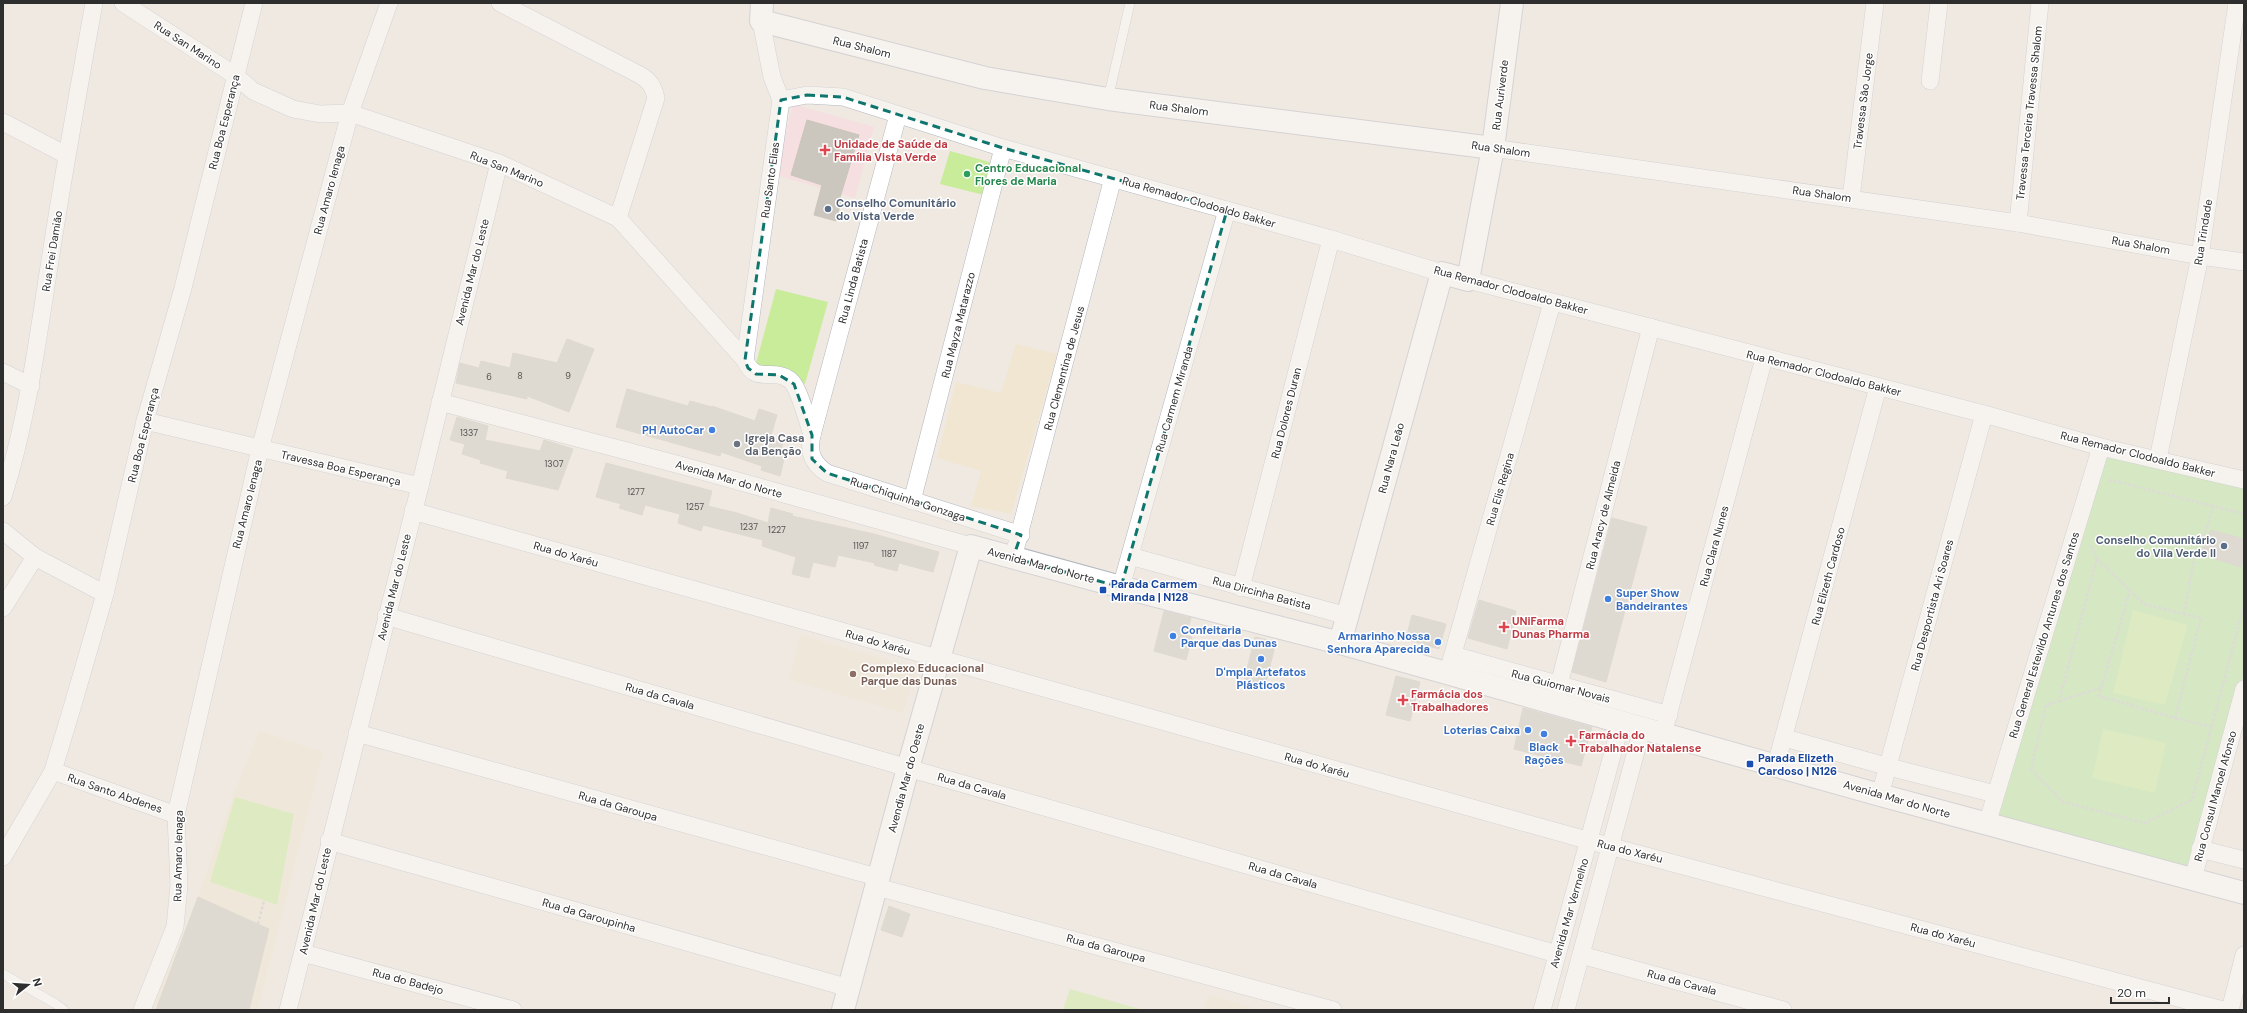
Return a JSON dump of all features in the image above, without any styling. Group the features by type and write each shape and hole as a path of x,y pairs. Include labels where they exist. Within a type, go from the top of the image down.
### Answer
{"street":[{"name":"Rua Frei Damião","path":"3,497 14,463 30,386 66,155 94,3"},
{"name":"Rua San Marino","path":"124,3 236,76 252,91 293,109 320,114 350,113 499,163 618,218 745,360 748,368 756,374 779,375 794,384 811,441"},
{"name":"Rua Boa Esperança","path":"3,856 53,771 105,594 145,422 183,288 254,3"},
{"name":"Rua Amaro Ienaga","path":"142,1010 175,927 179,885 176,815 260,449 350,113 389,3"},
{"path":"500,3 640,75 649,80 654,88 656,98 618,218"},
{"name":"Rua Auriverde","path":"1468,280 1494,148 1512,3"},
{"name":"Travessa São Jorge","path":"1851,198 1876,3"},
{"path":"1930,81 1939,3"},
{"name":"Travessa Terceira Travessa Shalom","path":"2018,223 2040,3"},
{"name":"Rua Trindade","path":"2158,459 2200,256 2237,3"},
{"name":"Rua Shalom","path":"762,12 985,78 1108,99 1494,148 1851,198 2018,223 2200,256 2244,262"},
{"name":"Rua Santo Elias","path":"745,360 781,100 772,77 762,12"},
{"name":"Rua Remador Clodoaldo Bakker","path":"781,100 807,95 843,97 1003,148 1331,239 1442,273 1552,303 1651,326 1764,358 1984,414 2101,447 2244,480"},
{"name":"Rua Linda Batista","path":"811,441 898,115"},
{"path":"3,122 66,155"},
{"name":"Rua Mayza Matarazzo","path":"912,501 1003,148"},
{"name":"Avenida Mar do Leste","path":"288,1010 329,841 420,486 499,163"},
{"name":"Rua Clementina de Jesus","path":"1013,558 1021,535 1113,178"},
{"name":"Rua Carmem Miranda","path":"1121,588 1226,210"},
{"name":"Rua Dolores Duran","path":"1241,588 1331,239"},
{"name":"Rua Nara Leão","path":"1340,643 1442,273"},
{"name":"Rua Elis Regina","path":"1450,665 1552,303"},
{"name":"Rua Aracy de Almeida","path":"1557,695 1651,326"},
{"name":"Rua Clara Nunes","path":"1666,725 1764,358"},
{"path":"3,372 30,386"},
{"name":"Rua Elizeth Cardoso","path":"1776,765 1785,738 1878,387"},
{"name":"Avenida Mar do Norte","path":"440,402 680,465 1121,588 1340,643 1450,665 1557,695 1621,723 1642,729 1666,725 1776,765 1880,795 2244,893"},
{"name":"Rua Desportista Ari Soares","path":"1880,795 1889,767 1984,414"},
{"name":"Travessa Boa Esperança","path":"145,422 420,486"},
{"name":"Rua Chiquinha Gonzaga","path":"811,441 812,459 819,468 827,473 1021,535"},
{"name":"Rua General Estevildo Antunes dos Santos","path":"1987,824 2101,447"},
{"name":"Rua do Xaréu","path":"413,511 939,660 1590,841 2224,1010"},
{"path":"3,532 35,557 105,594"},
{"name":"Avendia Mar do Oeste","path":"843,1010 908,768 971,546"},
{"name":"Rua Dircinha Batista","path":"1130,556 1241,588 1347,616"},
{"path":"3,608 35,557"},
{"name":"Rua da Cavala","path":"386,616 908,768 1557,954"},
{"name":"Rua Consul Manoel Afonso","path":"2193,879 2200,848 2244,689"},
{"name":"Rua Guiomar Novais","path":"1557,695 1666,725"},
{"name":"Avenida Mar Vermelho","path":"1542,1010 1590,841 1621,723"},
{"name":"Avenida Mar Vermelho","path":"1566,1010 1609,845 1642,729"},
{"name":"Rua da Garoupa","path":"357,733 878,883 1333,1010"},
{"path":"1785,738 1889,767 1996,794"},
{"name":"Rua Santo Abdenes","path":"53,771 176,815"},
{"name":"Rua da Garoupinha","path":"329,841 849,988"},
{"path":"2200,848 2244,860"},
{"name":"Rua do Badejo","path":"303,953 513,1010"},
{"name":"Rua da Cavala","path":"1581,955 1782,1010"},
{"path":"2230,1010 2244,955"}],"lane":[{"path":"1108,99 1130,3"},
{"path":"3,974 64,1010"}],"path":[{"path":"2108,488 2111,480 2244,514"},
{"path":"2184,614 2195,554 2207,528 2213,506"},
{"path":"2092,540 2090,547 2097,559 2144,604 2201,618 2175,718"},
{"path":"2058,701 2097,559"},
{"path":"2130,590 2099,696 2175,718 2213,727"},
{"path":"2101,688 2046,705 2030,769 2063,802 2145,823 2192,800 2213,727 2244,606"},
{"path":"258,924 264,901"}],"highlighted area":[{"path":"807,95 843,97 1003,148 1227,210 1121,587 1013,558 1021,535 827,473 812,459 812,435 794,384 779,375 756,374 748,368 745,360 781,100"}],"shaded area":[{"name":"Unidade de Saúde da Família Vista Verde","path":"793,104 874,127 855,198 776,175"},
{"path":"1016,344 1057,354 1011,514 971,506 981,471 937,458 956,382 1001,393"},
{"name":"Complexo Educacional Parque das Dunas","path":"800,635 917,668 903,713 789,680"},
{"path":"259,731 323,752 258,1010 152,1010 198,897 233,796"},
{"path":"1208,995 1255,1008 1264,1010 1203,1010"}],"green space":[{"name":"Centro Educacional Flores de Maria","path":"950,151 993,163 984,195 940,184"},
{"path":"776,289 828,302 805,384 755,367"},
{"path":"2101,447 2244,480 2244,674 2184,877 1989,818"},
{"path":"2133,610 2188,625 2165,705 2113,693"},
{"path":"2103,729 2166,743 2155,793 2092,778"},
{"path":"235,797 294,814 277,905 210,882"},
{"path":"1070,989 1143,1010 1063,1010"}],"building":[{"path":"807,120 859,135 839,201 841,202 836,221 814,215 822,185 791,175"},
{"path":"567,339 594,349 569,412 527,396 527,399 456,383 460,363 479,368 481,361 510,368 513,353 557,363"},
{"path":"627,389 688,406 690,401 712,406 755,421 759,409 777,415 770,439 783,443 780,453 785,455 780,476 761,470 762,466 721,452 720,456 616,427"},
{"path":"457,417 488,426 485,440 540,451 544,440 573,449 558,490 506,478 508,471 480,463 481,460 462,454 465,444 450,440"},
{"path":"606,463 712,491 708,506 768,523 771,508 793,514 792,516 874,534 939,552 933,572 899,563 897,571 874,565 875,563 838,555 835,567 813,562 809,578 792,574 796,557 762,546 763,540 703,525 701,531 678,523 680,514 645,505 642,515 619,508 621,504 596,497"},
{"name":"Super Show Bandeirantes","path":"1612,518 1647,527 1606,682 1572,672"},
{"name":"Conselho Comunitário do Vila Verde II","path":"2211,530 2244,539 2244,557 2241,567 2200,554"},
{"path":"1479,600 1516,611 1507,649 1468,638"},
{"name":"Confeitaria Parque das Dunas","path":"1164,611 1191,618 1186,635 1192,637 1186,660 1154,651"},
{"path":"1412,615 1446,624 1439,649 1406,639"},
{"name":"D'mpla Artefatos Plásticos","path":"1255,637 1276,642 1265,686 1244,681"},
{"name":"Farmácia dos Trabalhadores","path":"1396,676 1420,682 1410,721 1386,715"},
{"path":"1523,708 1592,727 1581,766 1514,749"},
{"path":"198,897 269,929 249,1010 156,1010"},
{"path":"889,906 910,914 902,937 881,930"}],"place":[{"name":"Unidade de Saúde da Família Vista Verde","path":"825,150"},
{"name":"Centro Educacional Flores de Maria","path":"967,174"},
{"name":"Conselho Comunitário do Vista Verde","path":"828,209"},
{"name":"PH AutoCar","path":"712,430"},
{"name":"Igreja Casa da Benção","path":"737,444"},
{"name":"Conselho Comunitário do Vila Verde II","path":"2224,546"},
{"name":"Parada Carmem Miranda | N128","path":"1103,590"},
{"name":"Super Show Bandeirantes","path":"1608,599"},
{"name":"UNiFarma Dunas Pharma","path":"1504,627"},
{"name":"Confeitaria Parque das Dunas","path":"1173,636"},
{"name":"Armarinho Nossa Senhora Aparecida","path":"1438,642"},
{"name":"D'mpla Artefatos Plásticos","path":"1261,659"},
{"name":"Complexo Educacional Parque das Dunas","path":"853,674"},
{"name":"Farmácia dos Trabalhadores","path":"1403,700"},
{"name":"Loterias Caixa","path":"1528,730"},
{"name":"Black Rações","path":"1544,734"},
{"name":"Farmácia do Trabalhador Natalense","path":"1571,741"},
{"name":"Parada Elizeth Cardoso | N126","path":"1750,764"}]}
